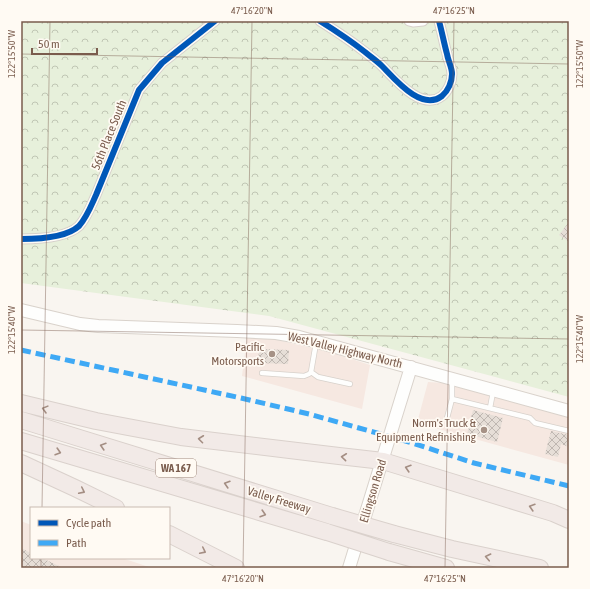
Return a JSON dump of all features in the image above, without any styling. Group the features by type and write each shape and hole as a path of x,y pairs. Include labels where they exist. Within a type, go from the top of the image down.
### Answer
{"highway":[{"path":"21,403 96,421 181,437 383,461 553,513 569,520"},
{"name":"Valley Freeway","path":"21,420 394,534 452,549 540,568"},
{"name":"Valley Freeway","path":"21,441 446,568"},
{"path":"21,463 114,507"},
{"path":"170,535 236,568"}],"main road":[{"name":"West Valley Highway North","path":"21,310 80,324 276,333 299,337 569,411"},
{"name":"Ellingson Road","path":"350,568 411,367"}],"street":[{"name":"56th Place South","path":"21,239 55,236 70,232 75,229 84,219 96,196 139,90 162,63 215,21"},
{"path":"320,21 359,47 379,63 411,94 423,99 432,100 439,98 446,91 452,75 451,65 439,21"},
{"path":"410,21 422,21"}],"lane":[{"path":"262,373 296,376 304,376 309,374 311,372 316,341"},
{"path":"311,372 318,377 350,384"},
{"path":"448,418 452,400 452,379"},
{"path":"490,408 493,390"},
{"path":"452,400 530,418 535,422 569,431"}],"shaded area":[{"path":"247,337 273,339 330,352 370,365 362,409 242,376"},
{"path":"428,382 444,383 569,418 569,465 417,423"},
{"path":"21,521 30,525 30,559 125,559 152,568 21,568"}],"green space":[{"path":"21,21 569,21 569,397 269,316 21,283"}],"building":[{"path":"569,222 569,242 559,235"},
{"path":"259,349 289,350 288,364 258,363"},
{"path":"473,410 503,418 497,442 467,434"},
{"path":"551,431 569,435 569,447 561,444 558,457 545,454"},
{"path":"21,548 30,552 30,559 44,559 63,568 21,568"}],"marked path":[{"path":"21,350 309,414 409,442 474,463 569,486"}],"cycle path":[{"path":"21,239 43,238 67,233 82,223 96,195 139,90 162,63 215,21"},
{"path":"320,21 349,40 376,61 409,92 425,100 434,100 442,96 448,89 452,77 439,21"}],"place":[{"name":"Pacific Motorsports","path":"272,354"},
{"name":"Norm's Truck & Equipment Refinishing","path":"484,430"}]}
